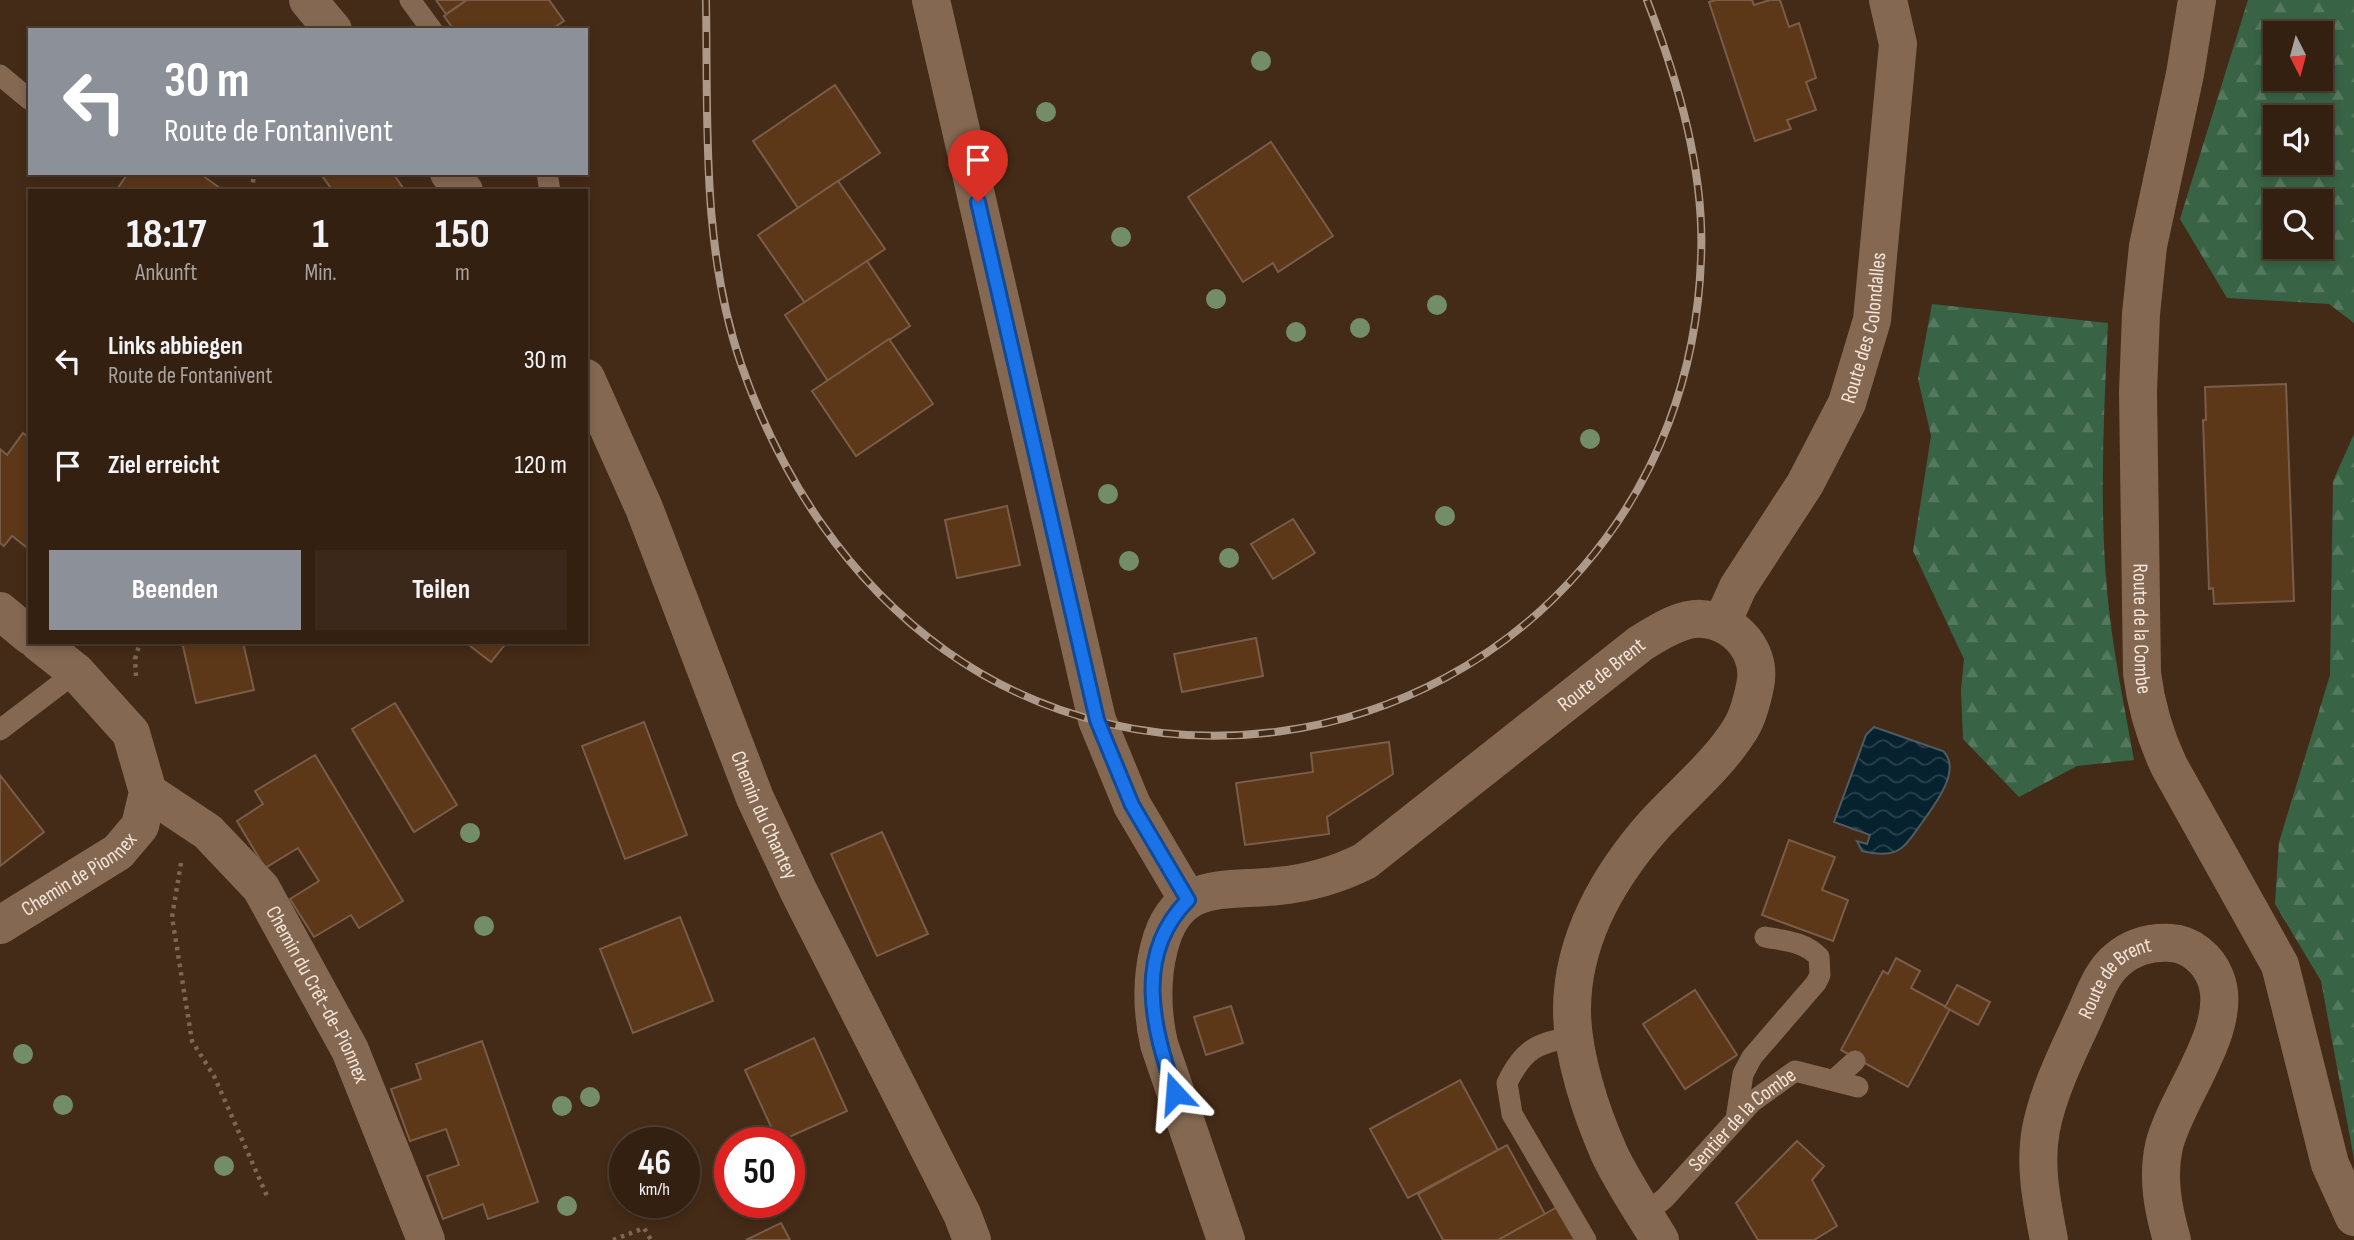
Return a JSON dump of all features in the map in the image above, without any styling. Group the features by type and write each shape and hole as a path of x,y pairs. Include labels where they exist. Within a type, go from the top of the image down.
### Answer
{"street":[{"path":"308,0 330,28"},
{"path":"931,0 1097,720 1132,805 1188,900 1173,915 1164,931 1155,966 1154,1022 1159,1044 1226,1240"},
{"name":"Route des Colondalles","path":"1722,623 1738,587 1805,484 1847,403 1872,320 1898,44 1888,0"},
{"name":"Route de la Combe","path":"2198,2 2148,246 2141,314 2138,392 2142,673 2146,704 2169,766 2280,965 2330,1164 2354,1217"},
{"path":"451,175 462,189"},
{"name":"Chemin du Chantey","path":"588,381 645,508 755,798 798,890 962,1214 972,1240"},
{"path":"0,611 28,634"},
{"name":"Route de Brent","path":"1188,900 1203,893 1226,888 1299,884 1343,872 1386,846 1641,643 1673,624 1691,619 1722,623"},
{"path":"1652,1227 1610,1155 1591,1105 1574,1037 1572,1009 1576,969 1590,923 1610,881 1652,828 1741,729 1756,681 1754,660 1742,636 1722,623"},
{"name":"Chemin de Pionnex","path":"0,925 118,852 140,826 148,792 131,733 76,672 41,644"},
{"name":"Chemin du Crêt-de-Pionnex","path":"148,792 208,832 261,888 350,1050 426,1240"},
{"name":"Route de Brent","path":"2049,1240 2037,1160 2047,1101 2100,983 2115,961 2134,948 2157,942 2177,943 2194,950 2215,977 2220,999 2213,1037 2191,1079 2165,1144 2160,1177 2164,1211 2172,1240"}],"lane":[{"path":"410,0 431,28"},
{"path":"0,75 28,98"},
{"path":"0,730 76,672"},
{"path":"1736,1119 1744,1074 1752,1057 1809,993 1820,975 1819,957 1811,948 1765,937"},
{"path":"1574,1037 1553,1040 1522,1056 1507,1083 1512,1114 1586,1240"},
{"path":"1834,1080 1855,1061"},
{"name":"Sentier de la Combe","path":"1652,1227 1665,1198 1736,1119 1752,1102 1795,1071 1858,1087"}],"path":[{"path":"178,854 181,863 172,917 192,1041 214,1076 267,1196"},
{"path":"613,1240 644,1228 652,1240"}],"green space":[{"path":"2248,0 2354,0 2354,323 2329,304 2227,298 2180,219"},
{"path":"1932,304 2108,323 2103,457 2105,557 2112,633 2134,760 2077,766 2019,797 1963,739 1961,690 1964,659 1913,551 1931,436 1918,379"},
{"path":"2354,434 2354,1159 2321,981 2275,904 2279,842 2330,675 2333,481"}],"water":[{"path":"1874,727 1943,751 1950,768 1939,798 1911,838 1900,849 1886,854 1862,851 1857,841 1867,844 1870,835 1834,822 1866,735"}],"building":[{"path":"436,0 467,0 446,14"},
{"path":"467,0 549,0 564,21 553,28 453,28 444,16"},
{"path":"1752,0 1754,5 1780,0 1789,27 1799,23 1816,78 1806,82 1816,110 1787,120 1791,129 1755,141 1709,2"},
{"path":"835,85 880,153 798,208 753,141"},
{"path":"1271,142 1333,236 1278,272 1273,263 1243,282 1188,197"},
{"path":"127,175 202,175 221,189 117,189"},
{"path":"321,175 394,175 404,189 332,189"},
{"path":"838,181 885,249 805,303 758,235"},
{"path":"867,261 910,326 828,381 785,315"},
{"path":"889,339 933,404 856,456 812,391"},
{"path":"2286,384 2294,601 2214,604 2213,588 2209,589 2203,420 2206,420 2205,387"},
{"path":"23,433 28,437 28,548 12,536 4,546 0,543 0,449 7,455"},
{"path":"1007,506 1020,565 957,578 945,520"},
{"path":"1293,519 1315,553 1273,579 1251,544"},
{"path":"1256,638 1263,676 1182,692 1174,654"},
{"path":"182,644 243,644 254,690 196,703"},
{"path":"468,644 505,644 491,662"},
{"path":"395,703 457,805 414,832 352,729"},
{"path":"644,722 687,835 625,859 582,746"},
{"path":"1389,742 1393,774 1327,817 1329,834 1245,845 1236,783 1313,772 1311,753"},
{"path":"315,755 403,901 359,928 351,915 314,937 290,899 319,881 298,848 265,868 237,821 263,804 255,791"},
{"path":"0,775 44,832 0,866"},
{"path":"882,832 928,934 877,956 831,854"},
{"path":"1789,840 1835,857 1822,890 1848,900 1833,941 1762,915"},
{"path":"680,917 713,1001 633,1033 600,949"},
{"path":"1896,958 1920,971 1911,988 1950,1009 1908,1087 1841,1050 1883,971 1888,974"},
{"path":"1957,985 1990,1002 1978,1025 1945,1007"},
{"path":"1695,990 1737,1055 1685,1089 1643,1024"},
{"path":"1231,1006 1243,1043 1206,1055 1194,1017"},
{"path":"814,1038 847,1111 805,1130 805,1127 771,1127 745,1070"},
{"path":"482,1041 538,1202 488,1219 483,1204 443,1219 427,1176 459,1165 446,1129 410,1141 391,1089 421,1079 416,1064"},
{"path":"1460,1080 1498,1150 1408,1198 1370,1129"},
{"path":"1797,1141 1824,1166 1812,1180 1837,1226 1814,1240 1758,1240 1736,1203"},
{"path":"1507,1145 1545,1214 1498,1240 1443,1240 1418,1194"},
{"path":"1557,1207 1576,1240 1498,1240 1545,1214"},
{"path":"781,1223 790,1240 746,1240"}],"railway":[{"path":"706,0 709,184 719,275 728,320 757,406 797,486 821,524 878,593 911,623 946,651 1024,696 1108,724 1194,735 1281,731 1365,712 1445,678 1519,629 1583,567 1633,498 1669,423 1682,384 1698,301 1701,259 1699,193 1694,160 1679,94 1647,0"}],"route":[{"path":"978,202 1097,720 1132,805 1188,900 1173,915 1164,931 1155,966 1153,993 1154,1022 1175,1093"}]}
